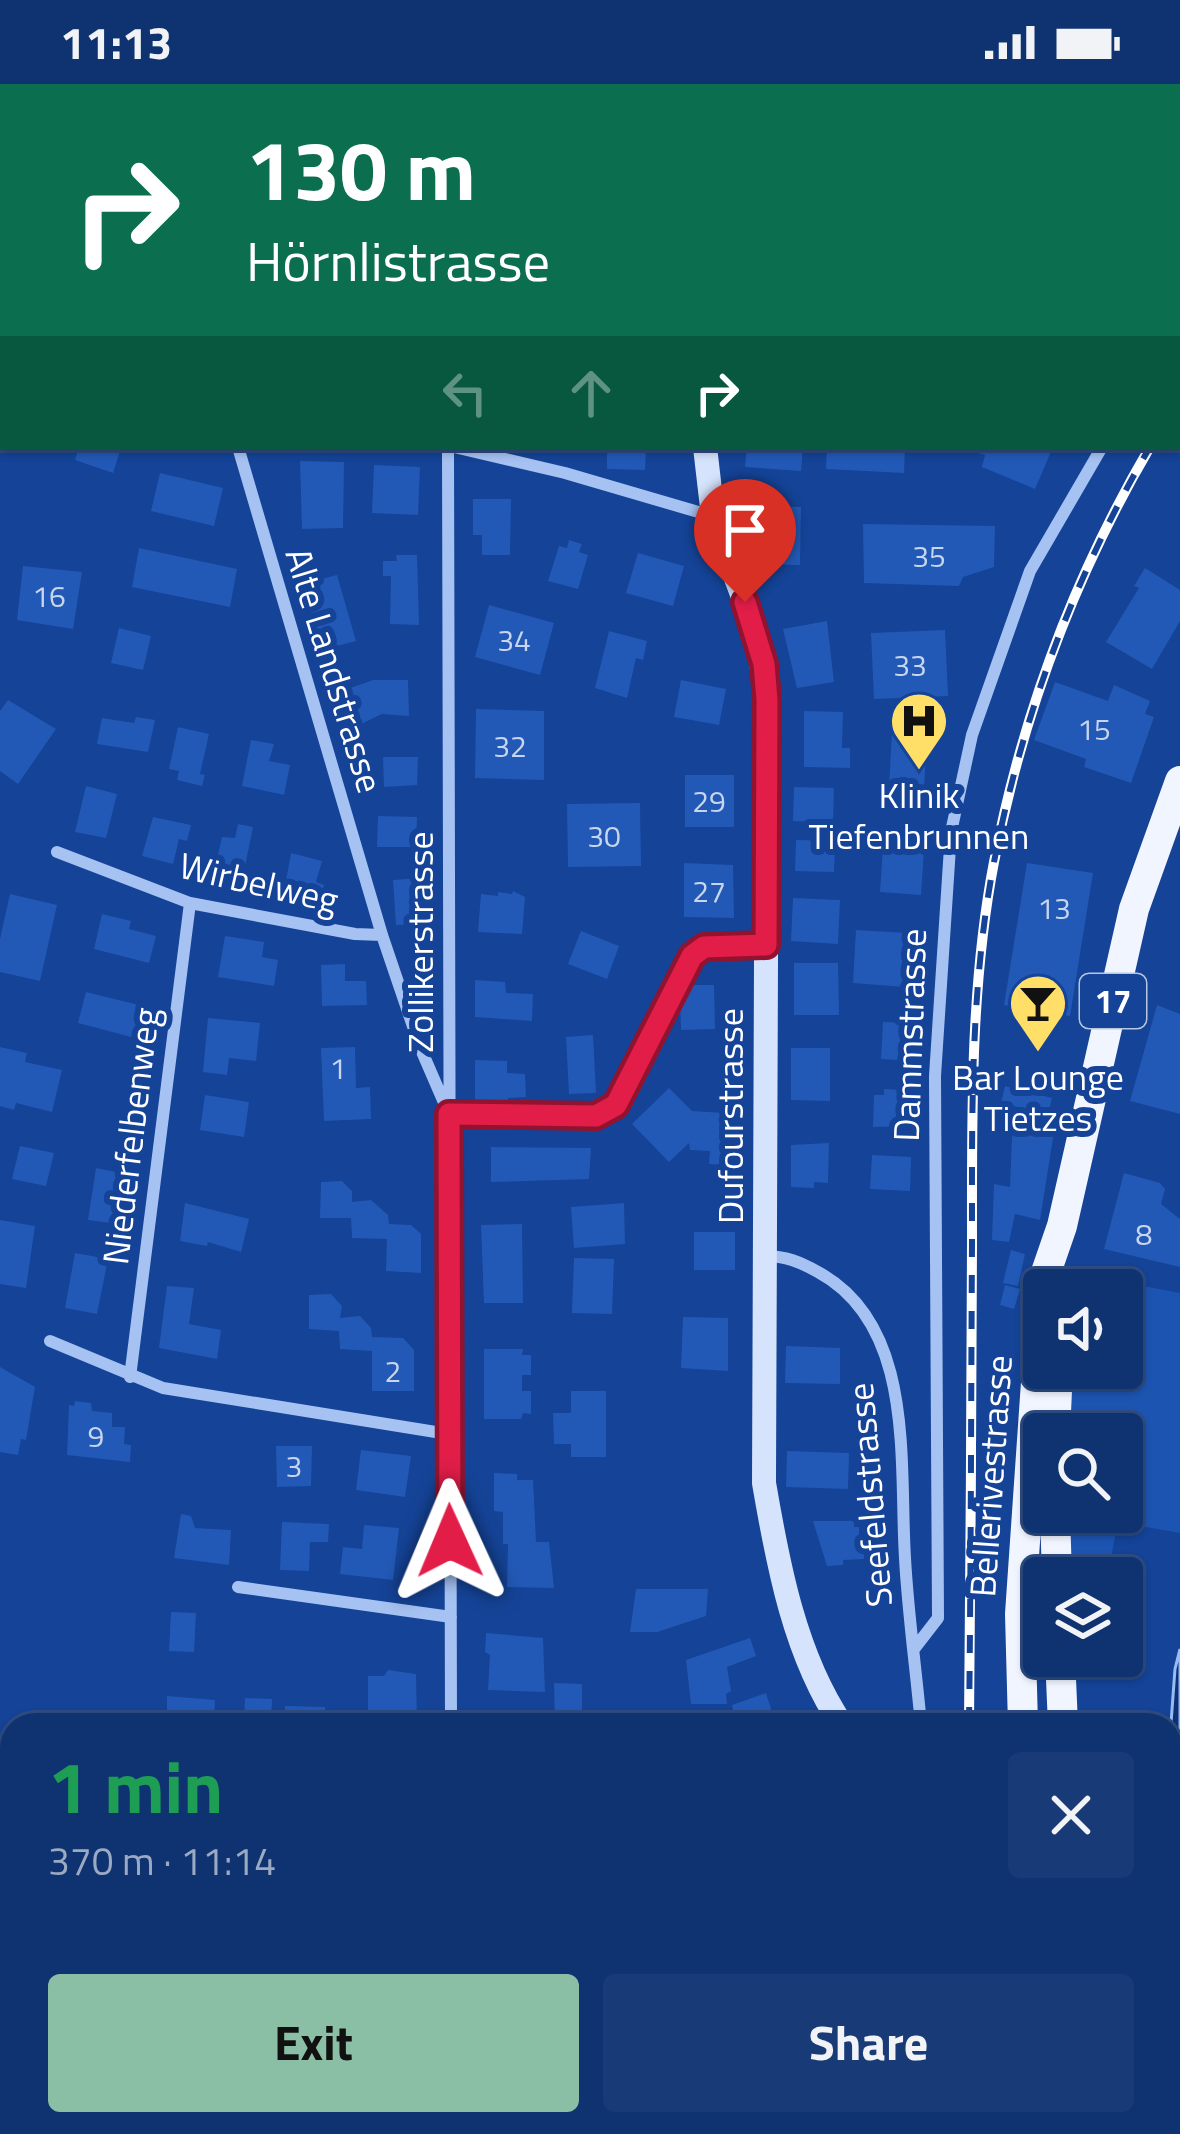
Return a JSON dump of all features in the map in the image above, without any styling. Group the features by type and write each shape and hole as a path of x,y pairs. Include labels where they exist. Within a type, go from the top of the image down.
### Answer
{"main road":[{"name":"Dufourstrasse","path":"705,450 713,516 756,632 767,700 764,1483 778,1570 838,1713"},
{"name":"17","path":"1063,1269 1062,1226 1134,909 1180,781"},
{"name":"Bellerivestrasse","path":"1023,1713 1020,1614 1043,1280 1062,1226"},
{"path":"1061,1677 1062,1713"},
{"name":"Dufourstrasse","path":"830,1693 849,1713"}],"street":[{"name":"Alte Landstrasse","path":"239,450 382,935 420,1047 449,1114"},
{"name":"Zollikerstrasse","path":"451,450 448,1434 452,1713"},
{"path":"464,450 565,473 713,516"},
{"name":"Dammstrasse","path":"914,1649 938,1618 935,1076 951,832 972,735 1030,571 1100,450"},
{"name":"Wirbelweg","path":"57,852 190,903 382,935"},
{"name":"Niederfelbenweg","path":"130,1377 190,903"},
{"path":"449,1114 596,1116 616,1105 692,956 704,947 766,945"},
{"name":"Seefeldstrasse","path":"764,1256 797,1261 838,1282 880,1336 896,1400 920,1713"},
{"path":"50,1341 163,1388 448,1434"},
{"path":"238,1588 451,1617"}],"shaded area":[{"path":"1143,1286 1180,1293 1180,1533 1143,1526 1143,1413 1063,1413 1065,1389 1143,1389"},
{"path":"1067,1533 1116,1533 1111,1557 1069,1557"},
{"path":"1180,1649 1180,1713 1172,1713"}],"building":[{"path":"78,450 120,450 113,473 75,460"},
{"path":"607,450 646,450 645,470 607,469"},
{"path":"747,450 803,450 801,471 745,467"},
{"path":"827,450 905,450 904,473 826,469"},
{"path":"1052,450 1035,489 982,467 985,455 978,453"},
{"path":"300,461 344,462 343,528 302,529"},
{"path":"374,465 420,467 418,515 372,513"},
{"path":"160,473 223,488 214,526 151,511"},
{"path":"473,499 511,499 510,555 482,555 482,535 473,535"},
{"path":"751,506 801,507 800,565 756,564"},
{"path":"863,524 995,526 994,567 963,577 959,586 864,583"},
{"path":"569,540 582,544 579,552 588,555 578,589 548,581 559,546 567,548"},
{"path":"139,548 237,569 230,607 132,587"},
{"path":"638,553 684,566 673,606 626,593"},
{"path":"396,555 417,555 419,625 390,624 391,576 383,576 383,561 397,561"},
{"path":"23,566 82,572 73,629 17,620"},
{"path":"1145,568 1180,590 1180,621 1152,669 1106,642 1139,588 1134,586"},
{"path":"337,575 356,641 321,650 303,584"},
{"path":"489,605 554,623 540,675 475,657"},
{"path":"827,621 834,682 797,688 783,629"},
{"path":"119,628 151,636 143,670 111,663"},
{"path":"945,630 948,696 874,699 871,633"},
{"path":"609,631 647,641 643,660 636,658 627,698 595,688"},
{"path":"373,680 408,680 409,716 382,714 355,727 342,691"},
{"path":"681,680 726,689 719,725 674,717"},
{"path":"1055,682 1108,701 1114,685 1150,701 1145,714 1154,717 1131,783 1084,767 1086,759 1034,740"},
{"path":"8,700 56,729 18,784 0,771 0,711"},
{"path":"476,709 544,711 544,780 475,778"},
{"path":"804,711 843,712 842,748 850,748 850,768 804,767"},
{"path":"136,717 155,720 148,752 97,744 102,718 134,723"},
{"path":"178,727 209,734 202,786 177,780 179,771 169,769"},
{"path":"892,732 927,734 923,807 888,805"},
{"path":"251,740 274,744 269,761 290,765 284,795 242,786"},
{"path":"383,757 418,757 417,785 384,787"},
{"path":"685,775 734,775 734,827 685,827"},
{"path":"86,786 117,794 106,838 75,832"},
{"path":"794,787 834,788 833,823 793,821"},
{"path":"640,803 641,866 568,867 567,804"},
{"path":"378,816 417,817 416,847 377,847"},
{"path":"153,817 191,825 187,841 179,839 173,864 142,856"},
{"path":"238,824 253,827 241,886 212,880 222,837 235,838"},
{"path":"796,840 835,841 834,872 795,871"},
{"path":"883,848 924,850 921,895 880,892"},
{"path":"291,853 322,861 316,882 324,885 321,901 284,892"},
{"path":"684,863 733,865 734,918 684,917"},
{"path":"1027,863 1093,873 1070,1016 1053,1013 1049,1034 1019,1029 1022,1008 1004,1005"},
{"path":"421,878 424,924 396,925 393,880"},
{"path":"513,891 525,897 522,934 478,932 481,894"},
{"path":"10,894 57,905 40,981 0,972 0,939"},
{"path":"793,898 840,900 838,944 791,941"},
{"path":"102,914 131,921 129,929 156,936 149,963 94,949"},
{"path":"856,930 907,933 904,987 853,983"},
{"path":"581,931 619,946 607,979 568,964"},
{"path":"225,936 264,942 262,957 278,960 274,986 218,977"},
{"path":"794,963 838,963 839,1015 794,1015"},
{"path":"345,964 345,981 366,981 367,1005 322,1006 321,965"},
{"path":"475,980 505,982 506,993 533,994 532,1021 475,1017"},
{"path":"688,985 714,985 715,1029 681,1030 680,997 688,996"},
{"path":"86,992 143,1006 135,1038 78,1023"},
{"path":"1157,1005 1180,1014 1180,1114 1130,1101"},
{"path":"208,1018 260,1023 256,1061 229,1058 227,1075 203,1072"},
{"path":"883,1022 915,1023 913,1061 881,1059"},
{"path":"593,1035 596,1093 569,1094 566,1037"},
{"path":"0,1047 27,1053 25,1062 62,1070 52,1112 16,1103 14,1110 0,1106"},
{"path":"355,1047 356,1088 370,1087 371,1119 324,1121 321,1048"},
{"path":"791,1048 830,1048 830,1101 791,1100"},
{"path":"475,1060 507,1061 507,1073 525,1074 526,1097 508,1098 508,1103 475,1102"},
{"path":"921,1072 922,1126 873,1127 874,1095 884,1095 884,1089 902,1090 902,1073"},
{"path":"1005,1086 1052,1098 1048,1115 1001,1103"},
{"path":"669,1088 692,1111 724,1113 731,1108 739,1116 738,1167 709,1164 710,1151 690,1150 689,1143 669,1162 632,1124"},
{"path":"205,1095 249,1102 244,1137 200,1130"},
{"path":"1013,1112 1056,1119 1040,1220 1015,1214 1009,1242 992,1240 994,1184 1010,1187"},
{"path":"829,1143 828,1183 791,1187 791,1145"},
{"path":"20,1146 54,1153 46,1186 12,1179"},
{"path":"491,1147 591,1148 589,1179 491,1182"},
{"path":"872,1155 911,1157 910,1191 870,1189"},
{"path":"96,1168 131,1175 125,1225 88,1220"},
{"path":"1124,1173 1160,1183 1165,1189 1161,1204 1180,1219 1180,1267 1104,1249"},
{"path":"342,1181 352,1191 352,1202 371,1200 388,1215 389,1224 411,1225 421,1234 421,1273 386,1271 387,1239 352,1238 351,1218 320,1218 321,1182"},
{"path":"185,1203 249,1219 241,1252 208,1242 207,1246 180,1241"},
{"path":"624,1203 625,1244 574,1248 571,1207"},
{"path":"0,1220 35,1226 26,1288 0,1284"},
{"path":"522,1224 523,1303 484,1303 481,1225"},
{"path":"694,1232 735,1232 735,1270 694,1270"},
{"path":"1011,1250 1025,1254 1018,1286 1003,1283"},
{"path":"75,1253 108,1259 97,1314 65,1308"},
{"path":"574,1258 614,1259 612,1314 572,1313"},
{"path":"1005,1285 1020,1289 1014,1309 1000,1305"},
{"path":"167,1286 194,1288 189,1324 221,1330 217,1359 159,1348"},
{"path":"331,1294 342,1306 340,1318 360,1316 372,1337 403,1338 414,1350 414,1391 372,1391 372,1351 340,1349 339,1331 309,1329 309,1295"},
{"path":"683,1317 728,1318 728,1371 681,1368"},
{"path":"786,1346 840,1348 840,1384 785,1383"},
{"path":"484,1349 523,1349 522,1355 531,1355 531,1375 522,1375 522,1391 531,1391 531,1414 523,1413 521,1419 484,1419"},
{"path":"0,1367 35,1387 26,1440 21,1439 18,1455 0,1452"},
{"path":"571,1391 606,1391 606,1457 571,1457 571,1444 554,1444 553,1413 571,1413"},
{"path":"75,1401 91,1403 92,1411 112,1413 112,1427 125,1427 130,1462 67,1455 69,1405 74,1406"},
{"path":"276,1446 312,1446 311,1486 277,1487"},
{"path":"361,1450 411,1456 405,1497 356,1490"},
{"path":"787,1451 849,1453 848,1489 786,1487"},
{"path":"494,1473 533,1480 536,1542 549,1542 554,1588 507,1587 508,1544 503,1544 503,1512 494,1511"},
{"path":"181,1514 191,1516 195,1528 231,1530 229,1565 174,1558"},
{"path":"813,1521 854,1521 859,1541 864,1541 864,1559 827,1566"},
{"path":"282,1522 329,1524 328,1542 310,1542 309,1571 280,1570"},
{"path":"364,1525 399,1528 393,1580 340,1574 343,1547 362,1549"},
{"path":"636,1589 708,1589 706,1616 657,1632 630,1632"},
{"path":"171,1612 196,1613 194,1652 169,1651"},
{"path":"486,1633 543,1638 545,1692 488,1690"},
{"path":"750,1638 756,1656 727,1667 731,1691 726,1694 727,1704 691,1704 686,1660"},
{"path":"388,1670 416,1674 417,1713 368,1713 368,1676 384,1676"},
{"path":"554,1683 582,1684 582,1713 555,1713"},
{"path":"766,1693 772,1713 734,1713 732,1705"},
{"path":"167,1696 215,1700 214,1713 167,1713"},
{"path":"245,1698 272,1699 271,1713 244,1713"},
{"path":"285,1706 325,1707 325,1713 285,1713"}],"railway":[{"path":"969,1713 973,1100 986,909 1020,754 1054,648 1098,545 1148,450"}],"place":[{"name":"Klinik Tiefenbrunnen","path":"919,772"},
{"name":"Bar Lounge Tietzes","path":"1038,1054"}],"route":[{"path":"450,1541 449,1114 596,1116 616,1105 692,956 704,947 766,945 767,700 764,664 745,602"}]}
